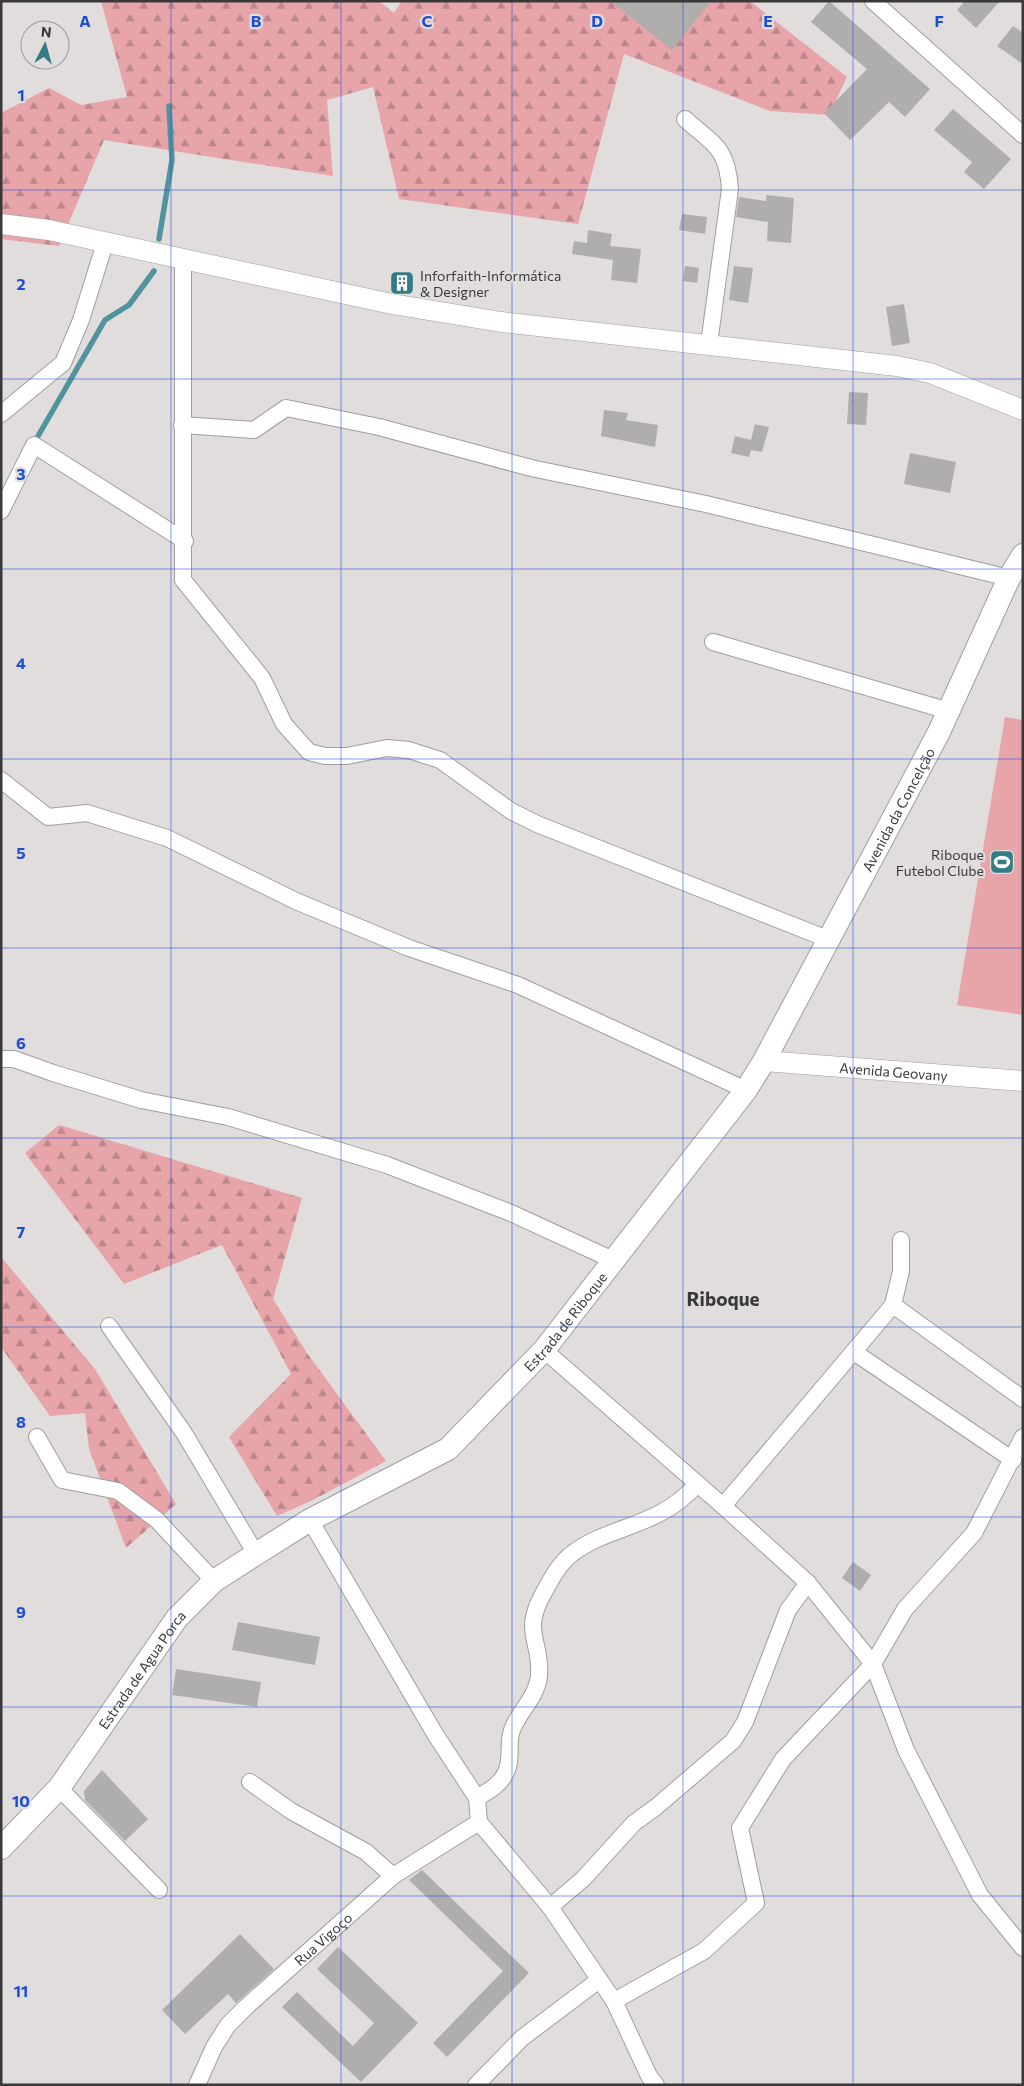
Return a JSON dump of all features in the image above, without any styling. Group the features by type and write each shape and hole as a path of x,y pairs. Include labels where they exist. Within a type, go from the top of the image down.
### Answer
{"main road":[{"name":"Avenida da Concelção","path":"764,1062 830,940 949,711 1009,578 1023,555"},
{"name":"Estrada de Riboque","path":"310,1520 448,1449 544,1350 746,1090 764,1062"},
{"name":"Estrada de Agua Porca","path":"1,1848 59,1788 177,1618 214,1581 310,1520"}],"street":[{"path":"873,1 1023,135"},
{"path":"685,119 722,152 728,167 730,188 709,344"},
{"path":"1,224 49,230 392,304 474,318 897,366 930,373 1023,410"},
{"path":"1,414 63,363 81,320 105,243"},
{"path":"182,260 184,580 262,678 284,724 309,752 325,756 347,756 395,749 409,750 440,760 511,811 537,824 830,940"},
{"path":"182,425 254,430 286,408 379,427 531,468 706,504 1009,578"},
{"path":"1,511 34,445 185,541"},
{"path":"713,642 949,711"},
{"path":"1,780 48,818 87,813 167,838 298,902 409,948 518,985 746,1090"},
{"path":"1,1058 14,1059 141,1100 228,1117 386,1164 511,1214 614,1260"},
{"name":"Avenida Geovany","path":"764,1062 1023,1081"},
{"path":"723,1506 892,1305 900,1272 901,1240"},
{"path":"892,1305 1023,1399"},
{"path":"109,1326 184,1432 256,1554"},
{"path":"544,1350 808,1583 873,1664 906,1750 980,1895 1023,1948"},
{"path":"854,1352 1013,1460"},
{"path":"37,1436 62,1480 118,1491 157,1520 214,1581"},
{"path":"614,2001 704,1952 756,1903 740,1828 783,1759 873,1664 904,1609 974,1533 1013,1460 1023,1437"},
{"path":"477,1798 500,1783 507,1772 511,1733 516,1721 536,1691 539,1677 539,1662 532,1628 534,1613 558,1568 572,1554 586,1544 661,1513 673,1506 698,1484"},
{"path":"310,1520 435,1734 477,1798 479,1822 550,1908 614,2001 649,2076 656,2085"},
{"path":"550,1908 583,1879 634,1823 656,1807 733,1741 745,1722 788,1610 808,1583"},
{"path":"250,1782 290,1811 366,1852 393,1876"},
{"path":"59,1788 159,1890"},
{"name":"Rua Vigoço","path":"197,2085 214,2047 228,2025 393,1876 479,1822"},
{"path":"476,2085 522,2038 599,1980"}],"green space":[{"path":"101,1 379,1 394,13 402,1 750,1 847,77 829,115 770,111 624,54 578,224 399,199 373,87 327,100 333,176 104,140 59,246 1,239 1,113 49,88 81,105 127,97"},
{"name":"Riboque Futebol Clube","path":"1005,717 1023,720 1023,1015 957,1005"},
{"path":"59,1125 302,1198 273,1299 307,1353 386,1461 311,1501 277,1516 229,1437 291,1374 222,1245 124,1284 25,1153"},
{"path":"1,1257 95,1369 176,1504 126,1548 89,1449 85,1413 50,1416 1,1347"}],"building":[{"path":"610,1 711,1 672,50"},
{"path":"829,1 930,89 905,117 889,102 850,140 824,113 867,69 811,22"},
{"path":"965,1 1000,1 976,28 957,10"},
{"path":"1013,26 1023,33 1023,64 997,46"},
{"path":"953,109 1011,159 984,189 964,172 972,162 934,130"},
{"path":"766,195 794,198 791,243 767,241 768,222 736,217 739,197 766,201"},
{"path":"682,214 707,217 705,234 679,230"},
{"path":"588,230 612,234 610,246 641,249 637,283 611,280 613,260 572,254 574,241 587,243"},
{"path":"685,266 699,268 697,283 683,281"},
{"path":"734,266 753,268 748,303 729,300"},
{"name":"Inforfaith-Informática & Designer","path":"396,274 413,279 409,293 392,288"},
{"path":"904,304 910,343 892,346 886,307"},
{"path":"849,392 868,393 866,425 847,424"},
{"path":"604,410 628,413 626,420 658,425 655,447 601,436"},
{"path":"755,424 769,427 762,452 751,450 749,457 731,453 735,436 751,440"},
{"path":"910,453 956,462 950,493 904,484"},
{"path":"853,1562 871,1575 860,1591 842,1578"},
{"path":"238,1622 320,1637 315,1665 232,1650"},
{"path":"176,1669 261,1682 257,1707 172,1695"},
{"path":"102,1770 148,1819 125,1841 85,1800 84,1791"},
{"path":"422,1870 529,1973 447,2057 433,2043 503,1971 409,1880"},
{"path":"240,1934 274,1969 236,2003 228,1994 185,2034 162,2010"},
{"path":"338,1947 418,2023 361,2082 282,2007 297,1992 353,2046 374,2023 317,1969"}],"waterway":[{"path":"159,239 172,160 169,106"},
{"path":"34,443 105,320 129,305 154,271"}],"place":[{"name":"Inforfaith-Informática & Designer","path":"402,283"},
{"name":"Riboque Futebol Clube","path":"1002,862"}],"district":[{"name":"Riboque","path":"723,1298"}]}
